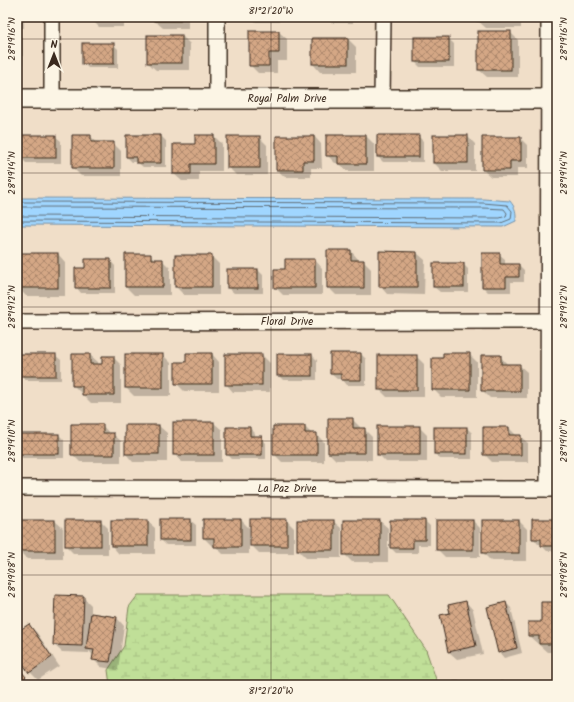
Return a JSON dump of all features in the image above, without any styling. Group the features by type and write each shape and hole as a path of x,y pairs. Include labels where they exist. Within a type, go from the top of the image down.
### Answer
{"street":[{"path":"52,17 52,100"},
{"path":"217,17 217,98"},
{"path":"382,100 383,17"},
{"path":"549,17 553,99 552,489"},
{"name":"Royal Palm Drive","path":"17,100 217,98 382,100 553,99"},
{"name":"Floral Drive","path":"17,322 553,321"},
{"name":"La Paz Drive","path":"17,488 552,489"}],"green space":[{"path":"138,595 389,595 426,650 438,685 110,685 108,670 124,646 129,607"}],"water":[{"path":"17,198 483,199 510,201 515,210 516,221 503,227 17,225"}],"building":[{"path":"90,17 116,17 116,20 90,20"},
{"path":"154,17 180,17 180,21 154,21"},
{"path":"326,17 348,17 348,19 326,19"},
{"path":"477,17 513,17 513,21 477,21"},
{"path":"249,31 279,31 279,53 269,53 269,66 249,66"},
{"path":"478,31 511,31 511,70 478,70"},
{"path":"18,32 18,69 17,69"},
{"path":"147,35 182,35 182,63 147,63"},
{"path":"414,37 449,37 449,62 414,62"},
{"path":"312,38 348,38 348,64 312,64"},
{"path":"82,43 114,43 114,64 82,64"},
{"path":"20,135 56,135 56,158 20,158"},
{"path":"72,135 91,135 91,142 114,142 114,168 72,168"},
{"path":"126,135 161,135 161,163 136,163 136,157 126,157"},
{"path":"195,135 214,135 214,164 191,164 191,174 173,174 173,144 195,144"},
{"path":"326,135 366,135 366,164 338,164 338,156 326,156"},
{"path":"377,135 419,135 419,157 377,157"},
{"path":"433,135 468,135 468,163 433,163"},
{"path":"227,136 260,136 260,168 227,168"},
{"path":"276,136 314,136 314,161 303,161 303,170 276,170"},
{"path":"482,137 521,137 521,161 510,161 510,170 482,170"},
{"path":"327,250 351,250 351,260 364,260 364,288 327,288"},
{"path":"379,251 417,252 417,287 379,287"},
{"path":"17,253 58,253 58,288 17,288"},
{"path":"482,253 500,253 500,264 519,264 519,277 506,277 506,287 482,287"},
{"path":"125,254 151,254 151,259 163,259 163,287 125,287"},
{"path":"175,255 212,255 212,287 175,287"},
{"path":"85,259 111,259 111,288 75,288 75,268 85,268"},
{"path":"285,259 315,259 315,288 274,288 274,269 285,269"},
{"path":"433,263 464,263 464,287 433,287"},
{"path":"227,269 258,269 258,288 227,288"},
{"path":"186,353 212,353 212,384 175,384 175,362 186,362"},
{"path":"330,353 361,353 361,380 341,380 341,374 330,374"},
{"path":"443,353 470,353 470,390 432,390 432,358 443,358"},
{"path":"20,354 56,354 56,376 20,376"},
{"path":"72,354 90,354 90,364 102,364 102,356 114,356 114,395 82,395 82,386 72,386"},
{"path":"125,354 163,354 163,388 125,388"},
{"path":"225,354 262,354 262,385 225,385"},
{"path":"277,354 312,354 312,376 277,376"},
{"path":"378,355 417,355 417,390 378,390"},
{"path":"481,355 501,355 501,364 520,364 520,391 481,391"},
{"path":"328,418 353,418 353,428 365,428 365,453 328,453"},
{"path":"173,422 214,422 214,455 173,455"},
{"path":"71,424 103,424 103,433 114,433 114,455 71,455"},
{"path":"125,425 159,425 159,454 125,454"},
{"path":"273,426 305,426 305,433 317,433 317,455 273,455"},
{"path":"377,426 420,426 420,455 377,455"},
{"path":"226,427 250,427 250,436 262,436 262,455 226,455"},
{"path":"434,427 467,427 467,454 434,454"},
{"path":"483,427 509,427 509,435 521,435 521,455 483,455"},
{"path":"17,434 59,434 59,454 17,454"},
{"path":"160,519 191,519 191,540 160,540"},
{"path":"203,519 241,519 241,547 214,547 214,538 203,538"},
{"path":"250,519 287,519 287,546 250,546"},
{"path":"532,519 557,519 557,546 541,546 541,539 532,539"},
{"path":"18,520 55,520 55,551 18,551"},
{"path":"65,520 101,520 101,546 65,546"},
{"path":"111,520 148,520 148,546 111,546"},
{"path":"297,520 334,520 334,550 297,550"},
{"path":"343,520 380,520 380,555 343,555"},
{"path":"390,520 425,520 425,540 413,540 413,548 390,548"},
{"path":"436,520 473,520 473,550 436,550"},
{"path":"482,520 519,520 519,553 482,553"},
{"path":"55,595 84,596 82,646 53,645"},
{"path":"466,601 476,646 448,652 440,615 450,613 448,605"},
{"path":"506,602 517,648 498,653 487,607"},
{"path":"541,602 557,602 557,644 539,644 539,636 528,636 528,622 541,622"},
{"path":"91,613 117,617 110,662 92,660 94,650 86,649"},
{"path":"29,624 52,657 29,673 17,655 17,632"},
{"path":"17,666 26,677 17,685"},
{"path":"454,682 502,682 502,685 454,685"}]}
